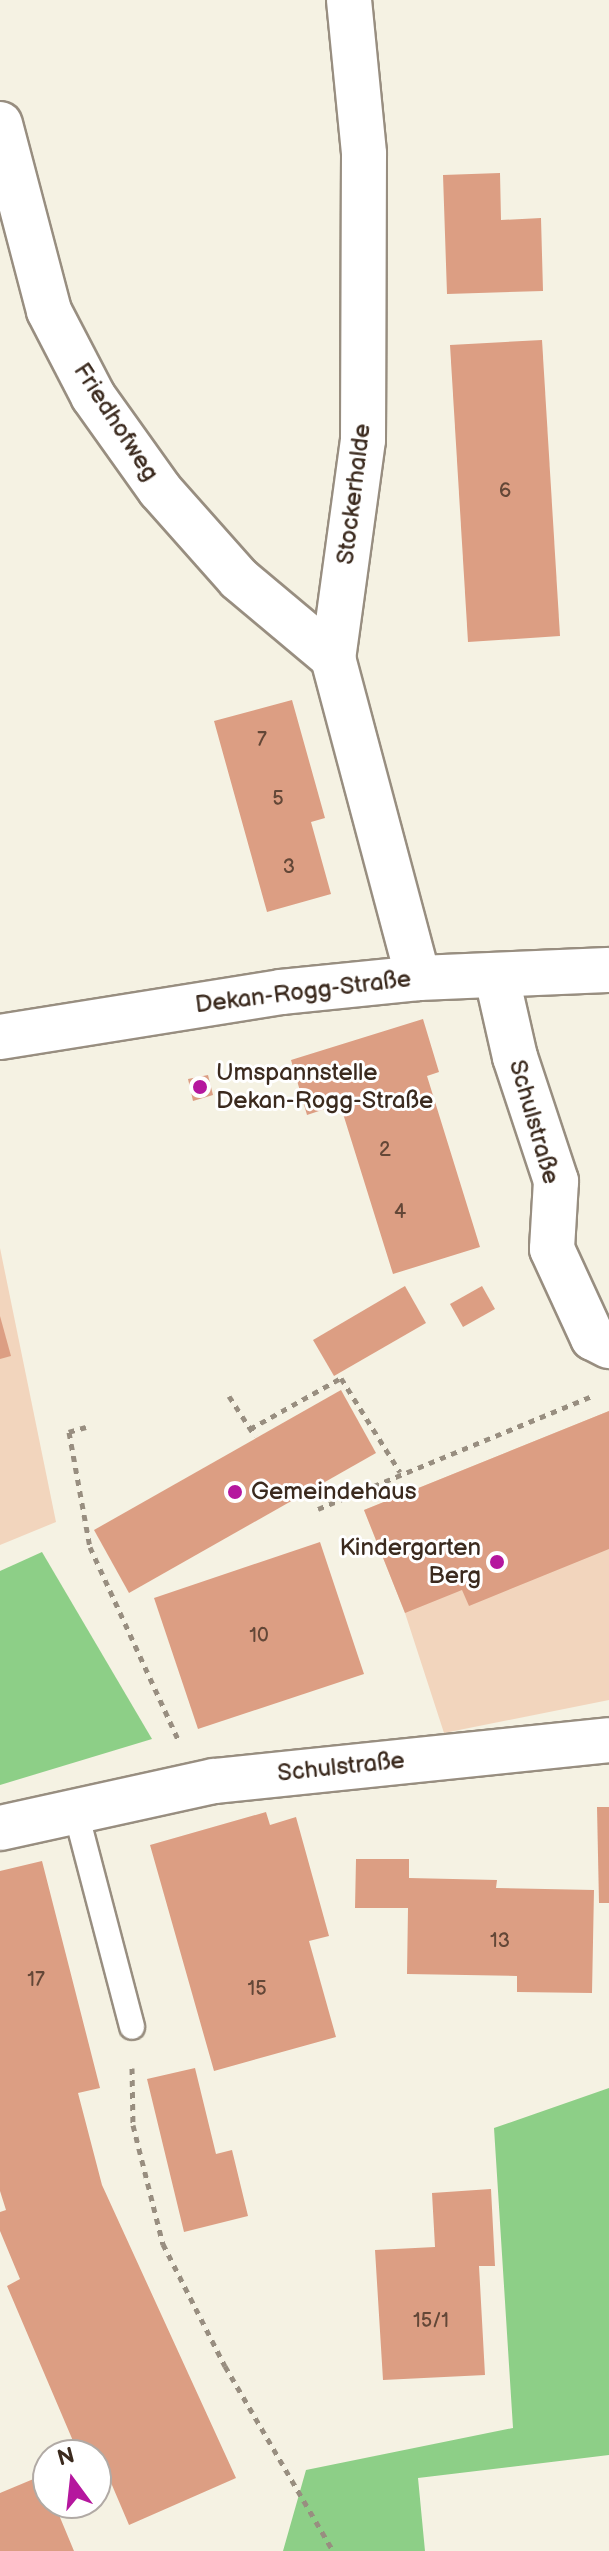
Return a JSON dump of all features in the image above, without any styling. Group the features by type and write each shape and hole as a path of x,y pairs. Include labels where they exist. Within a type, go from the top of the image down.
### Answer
{"street":[{"name":"Stockerhalde","path":"349,0 364,154 363,440 333,658 418,978"},
{"name":"Friedhofweg","path":"0,124 49,311 93,396 160,490 239,579 333,658"},
{"name":"Dekan-Rogg-Straße","path":"0,1037 281,992 418,978 497,978 609,970"},
{"name":"Schulstraße","path":"497,978 515,1057 556,1181 552,1249 593,1338 609,1346"},
{"name":"Schulstraße","path":"0,1828 214,1781 609,1740"}],"lane":[{"path":"76,1813 132,2027"}],"path":[{"path":"250,1429 341,1378 400,1472"},
{"path":"318,1509 400,1472 609,1388"},
{"path":"229,1396 255,1436"},
{"path":"86,1427 69,1432 90,1547 182,1749"},
{"path":"132,2027 133,2125 163,2244 225,2366 333,2551"}],"shaded area":[{"path":"0,1248 56,1522 0,1545"},
{"name":"Kindergarten Berg","path":"609,1411 609,1700 444,1733 405,1613 364,1510"}],"green space":[{"path":"42,1552 152,1739 0,1785 0,1571"},
{"path":"609,2088 609,2455 418,2478 425,2551 283,2551 306,2470 513,2428 494,2128"}],"building":[{"path":"500,173 501,220 541,218 543,291 447,294 443,175"},
{"path":"542,340 560,636 468,642 450,345"},
{"path":"292,700 325,818 311,822 331,894 267,912 214,721"},
{"path":"423,1019 439,1072 427,1076 480,1247 393,1274 340,1104 307,1115 291,1060"},
{"name":"Umspannstelle Dekan-Rogg-Straße","path":"208,1075 213,1095 193,1101 188,1079"},
{"path":"405,1286 426,1323 334,1376 313,1340"},
{"path":"482,1286 495,1309 463,1327 450,1304"},
{"path":"0,1316 11,1356 0,1359"},
{"name":"Gemeindehaus","path":"341,1390 376,1453 129,1593 94,1530"},
{"path":"609,1411 609,1549 469,1606 462,1590 405,1613 364,1510"},
{"path":"320,1542 364,1674 198,1729 154,1598"},
{"path":"597,1807 609,1807 609,1903 599,1903"},
{"path":"266,1812 270,1825 296,1817 329,1936 309,1941 336,2037 214,2071 150,1845"},
{"path":"356,1859 409,1859 409,1878 497,1880 496,1888 594,1890 592,1993 517,1992 517,1976 407,1974 408,1908 355,1908"},
{"path":"42,1861 100,2088 78,2093 102,2185 236,2478 129,2525 112,2485 112,2439 72,2439 7,2286 20,2279 0,2231 0,2212 6,2210 0,2191 0,1871"},
{"path":"195,2068 216,2154 232,2150 248,2216 184,2232 147,2079"},
{"path":"491,2189 495,2266 479,2266 485,2375 383,2380 375,2250 435,2247 432,2193"},
{"path":"32,2480 32,2519 61,2519 74,2551 0,2551 0,2493"}],"place":[{"name":"Umspannstelle Dekan-Rogg-Straße","path":"200,1087"},
{"name":"Gemeindehaus","path":"235,1492"},
{"name":"Kindergarten Berg","path":"497,1562"}]}
